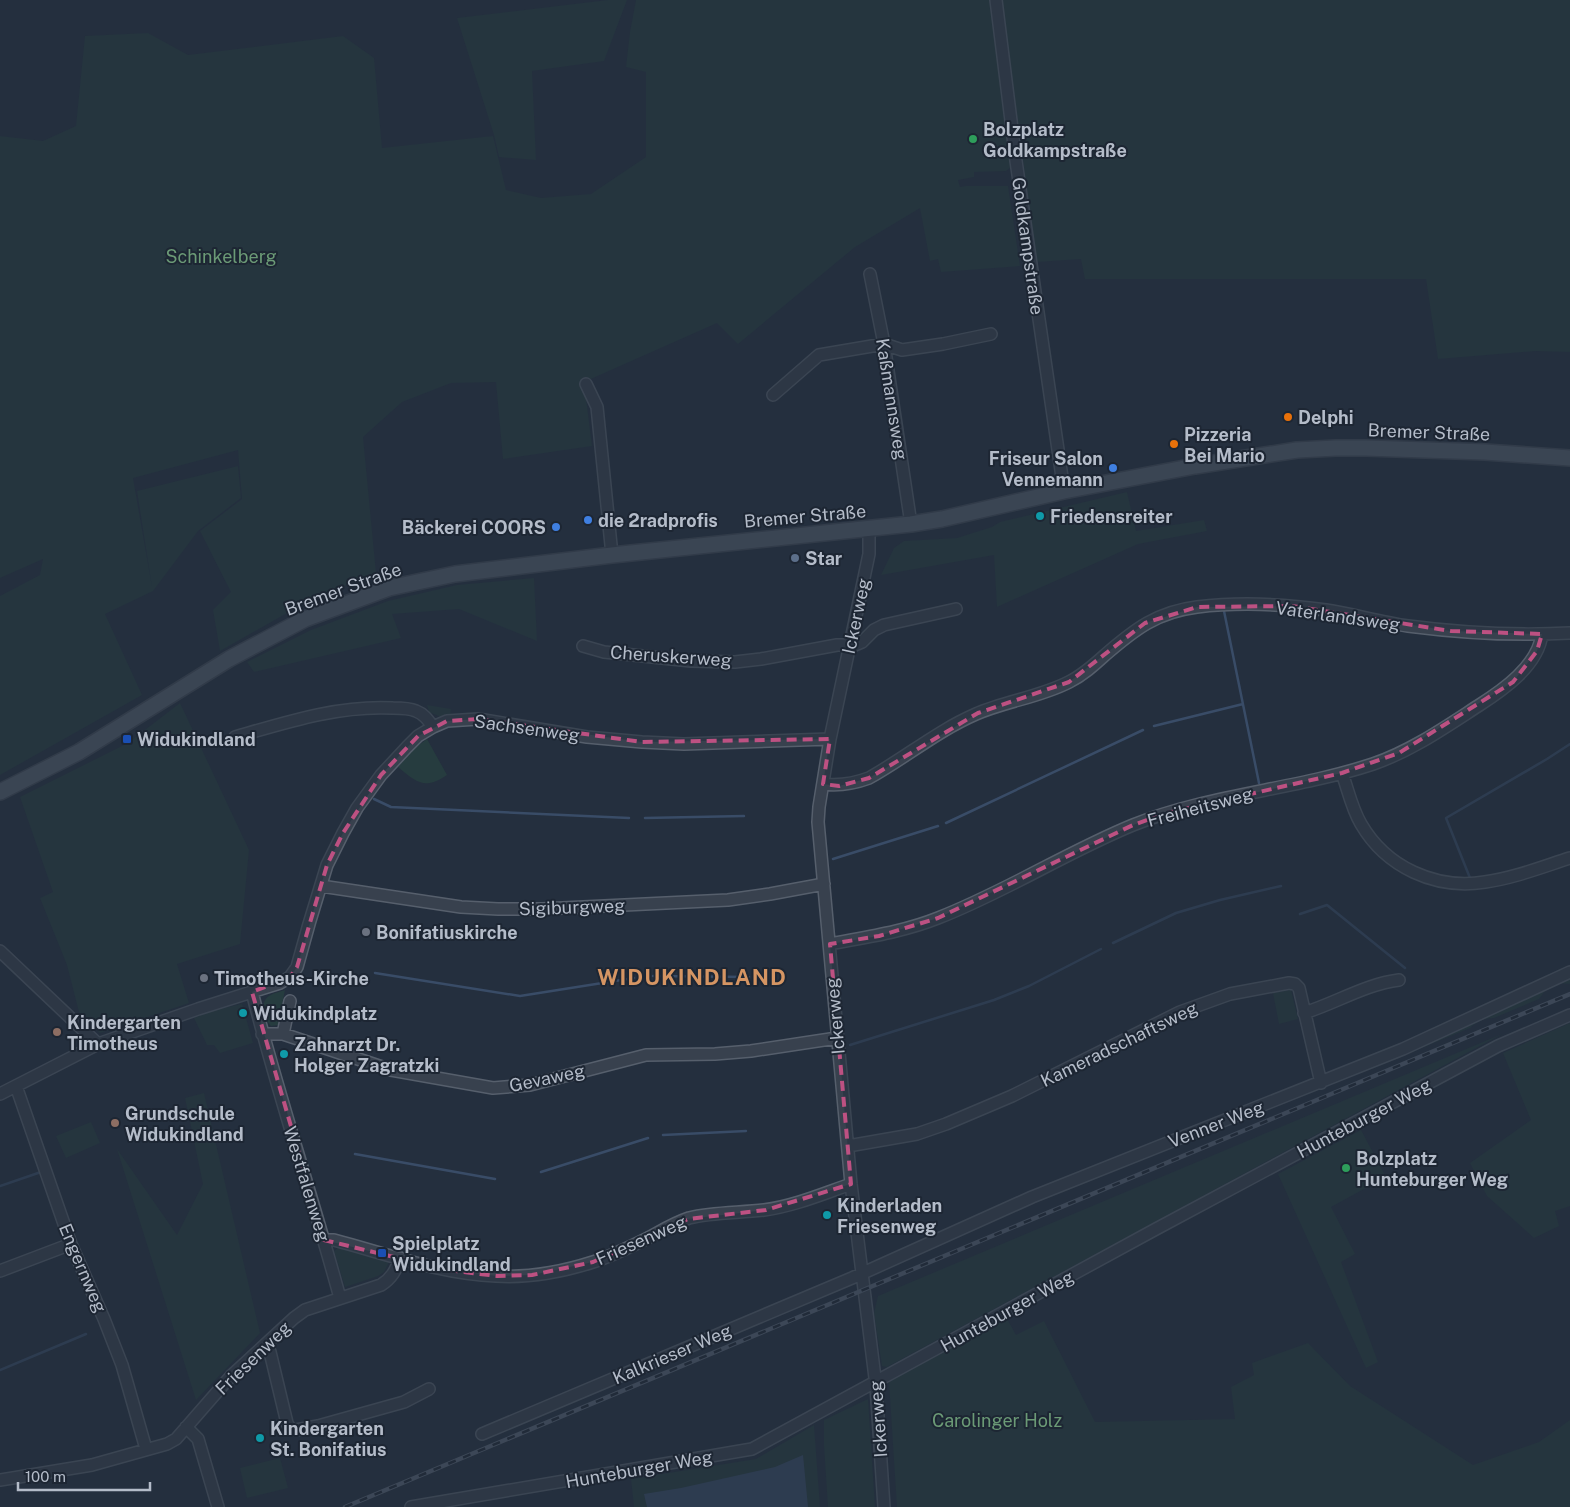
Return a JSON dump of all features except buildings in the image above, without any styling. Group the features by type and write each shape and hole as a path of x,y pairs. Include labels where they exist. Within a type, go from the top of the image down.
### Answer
{"main road":[{"name":"Bremer Straße","path":"0,792 79,752 119,729 229,659 305,619 389,588 422,580 455,574 612,555 911,524 942,519 1064,491 1194,466 1297,450 1346,448 1485,452 1570,458"}],"street":[{"name":"Goldkampstraße","path":"996,0 1016,161 1064,491"},
{"name":"Kaßmannsweg","path":"870,274 884,344 911,524"},
{"path":"772,395 819,355 884,344 902,350 991,334"},
{"path":"586,384 597,407 612,555"},
{"name":"Ickerweg","path":"869,529 869,554 830,739 818,822 851,1184 876,1383 884,1507"},
{"name":"Vaterlandsweg","path":"823,784 838,786 869,778 950,726 978,713 1069,682 1085,672 1145,623 1177,610 1226,605 1292,606 1451,631 1488,634 1570,633"},
{"path":"849,646 862,642 874,630 884,625 956,609"},
{"name":"Freiheitsweg","path":"830,944 879,936 938,918 1133,825 1167,813 1374,764 1428,737 1499,693 1513,682 1537,651 1542,634"},
{"name":"Cheruskerweg","path":"583,646 604,652 714,662 761,660 837,645 849,646"},
{"path":"235,737 307,717 350,709 377,707 413,710 426,718 432,727"},
{"name":"Sachsenweg","path":"252,992 280,983 290,977 297,967 308,924 328,865 357,808 381,775 418,736 432,727 447,721 478,719 587,737 684,744 830,739"},
{"path":"1342,773 1358,819 1370,838 1382,852 1417,874 1436,880 1461,883 1484,882 1529,872 1570,858"},
{"name":"Sigiburgweg","path":"321,886 461,907 542,909 728,900 824,884"},
{"path":"0,952 98,1044"},
{"name":"Venner Weg","path":"862,1273 1032,1197 1321,1083 1469,1020 1570,972"},
{"path":"1304,1013 1324,1007 1384,982 1399,980"},
{"name":"Kameradschaftsweg","path":"848,1146 917,1134 977,1112 1180,1012 1230,994 1289,983 1295,984 1299,988 1321,1083"},
{"path":"0,1094 98,1044 252,992 262,1034"},
{"path":"283,1034 290,1001"},
{"name":"Hunteburger Weg","path":"411,1507 752,1449 1498,1046 1570,1015"},
{"name":"Gevaweg","path":"262,1034 283,1034 391,1070 492,1088 530,1085 646,1055 715,1054 751,1051 837,1038"},
{"name":"Westfalenweg","path":"262,1034 340,1298"},
{"name":"Engernweg","path":"16,1086 71,1244 122,1364 146,1449"},
{"name":"Friesenweg","path":"324,1240 334,1240 447,1270 497,1276 532,1274 564,1270 593,1262 620,1252 672,1225 688,1219 706,1215 766,1210 797,1203 851,1184"},
{"path":"0,1271 71,1244"},
{"name":"Friesenweg","path":"0,1480 92,1465 166,1444 176,1439 231,1376 294,1318 305,1310 381,1285 390,1279 397,1268 400,1258"},
{"name":"Kalkrieser Weg","path":"482,1434 862,1273"},
{"path":"266,1344 270,1352 286,1424 296,1430 373,1412 404,1402 429,1389"},
{"path":"186,1427 198,1439 218,1507"}],"highlighted area":[{"path":"1292,606 1451,631 1542,634 1537,651 1513,682 1399,753 1342,773 1167,813 1133,825 938,918 879,936 830,944 851,1184 766,1210 688,1219 593,1262 532,1275 497,1276 447,1270 324,1240 252,992 290,977 297,967 327,865 343,833 381,775 418,736 447,721 478,719 642,742 830,739 823,784 839,786 869,778 978,713 1069,682 1145,623 1197,607"}],"green space":[{"path":"608,0 627,0 604,61 532,71 536,160 499,157 494,135 457,18"},
{"name":"Schinkelberg","path":"636,0 994,0 1011,167 1006,171 974,172 974,177 958,180 960,187 1008,186 1020,266 941,272 938,259 930,261 920,208 855,247 738,344 717,323 584,382 592,446 503,459 496,382 451,383 402,402 363,437 376,573 310,600 220,651 213,610 231,592 200,531 242,499 238,450 133,478 152,587 137,491 238,466 241,498 198,531 153,591 105,614 142,695 0,775 0,596 40,575 43,559 0,578 0,136 43,141 76,126 85,36 148,33 188,55 343,36 374,58 382,148 493,136 506,190 541,198 591,194 646,157 646,72 626,67"},
{"path":"1001,0 1570,0 1570,352 1535,351 1438,359 1426,279 1085,279 1081,259 1037,262"},
{"path":"1127,492 1136,531 1204,520 1207,531 1138,544 997,607 994,555 881,575 894,548 904,541 957,538 992,527 1000,522"},
{"path":"534,578 537,641 459,609 392,614 401,638 254,672 247,662 311,630 388,601 457,585"},
{"path":"180,703 249,850 240,944 177,964 189,1003 100,1033 79,1012 67,965 40,898 53,892 20,797 128,743"},
{"path":"427,705 451,709 450,717 441,717 429,712"},
{"path":"427,739 447,775 433,782 421,783 398,767 415,748"},
{"path":"1570,975 1570,984 1559,983 1547,988 1539,999 1494,1018 1481,1020 1470,1028 1395,1059"},
{"path":"285,990 278,1025 271,1026 265,1015 264,1002 271,995"},
{"path":"1291,990 1298,1019 1279,1024 1273,993"},
{"path":"242,1004 253,1043 220,1053 214,1045 207,1045 194,1018 215,1010"},
{"path":"1570,1023 1570,1206 1555,1211 1559,1226 1534,1238 1487,1196 1470,1163 1531,1120 1503,1053"},
{"path":"1502,1034 887,1367 882,1366 874,1313 878,1296"},
{"path":"204,1093 260,1333 196,1400 117,1149 177,1235 203,1184 185,1098"},
{"path":"91,1122 100,1143 66,1158 56,1136"},
{"path":"1361,1130 1386,1177 1331,1207 1355,1254 1341,1262 1378,1362 1366,1368 1278,1174"},
{"path":"341,1246 390,1260 384,1272 378,1276 345,1287 334,1251"},
{"name":"Carolinger Holz","path":"1005,1315 1016,1335 1044,1321 1095,1422 1235,1419 1231,1387 1254,1375 1252,1363 1308,1343 1350,1386 1473,1465 1539,1442 1570,1420 1570,1507 897,1507 889,1382"},
{"path":"868,1399 875,1507 828,1507 824,1420"},
{"path":"814,1425 820,1507 634,1507 631,1479 756,1459"},
{"path":"280,1458 288,1488 247,1498 240,1468"}],"water":[{"path":"803,1455 808,1507 647,1507 644,1494 681,1488 775,1467"}],"waterway":[{"path":"1224,611 1259,783"},
{"path":"1154,726 1243,704"},
{"path":"946,823 1143,730"},
{"path":"1470,878 1446,818 1570,744"},
{"path":"374,799 391,807 629,818"},
{"path":"645,818 744,816"},
{"path":"833,859 938,826"},
{"path":"1113,943 1176,913 1220,900 1281,886"},
{"path":"1300,914 1327,905 1405,968"},
{"path":"850,1045 994,1000 1029,986 1101,949"},
{"path":"375,973 520,996 634,978"},
{"path":"653,976 749,977"},
{"path":"663,1135 746,1131"},
{"path":"541,1172 648,1138"},
{"path":"355,1154 495,1179"},
{"path":"0,1186 41,1172"},
{"path":"0,1370 86,1334"}],"railway":[{"path":"345,1507 1570,994"}],"place":[{"name":"Bolzplatz Goldkampstraße","path":"973,139"},
{"name":"Delphi","path":"1288,417"},
{"name":"Pizzeria Bei Mario","path":"1174,444"},
{"name":"Friseur Salon Vennemann","path":"1113,468"},
{"name":"Friedensreiter","path":"1040,516"},
{"name":"die 2radprofis","path":"588,520"},
{"name":"Bäckerei COORS","path":"556,527"},
{"name":"Star","path":"795,558"},
{"name":"Widukindland","path":"127,739"},
{"name":"Bonifatiuskirche","path":"366,932"},
{"name":"Timotheus-Kirche","path":"204,978"},
{"name":"Widukindplatz","path":"243,1013"},
{"name":"Kindergarten Timotheus","path":"57,1032"},
{"name":"Zahnarzt Dr. Holger Zagratzki","path":"284,1054"},
{"name":"Grundschule Widukindland","path":"115,1123"},
{"name":"Bolzplatz Hunteburger Weg","path":"1346,1168"},
{"name":"Kinderladen Friesenweg","path":"827,1215"},
{"name":"Spielplatz Widukindland","path":"382,1253"},
{"name":"Kindergarten St. Bonifatius","path":"260,1438"}],"district":[{"name":"WIDUKINDLAND","path":"692,977"}]}
